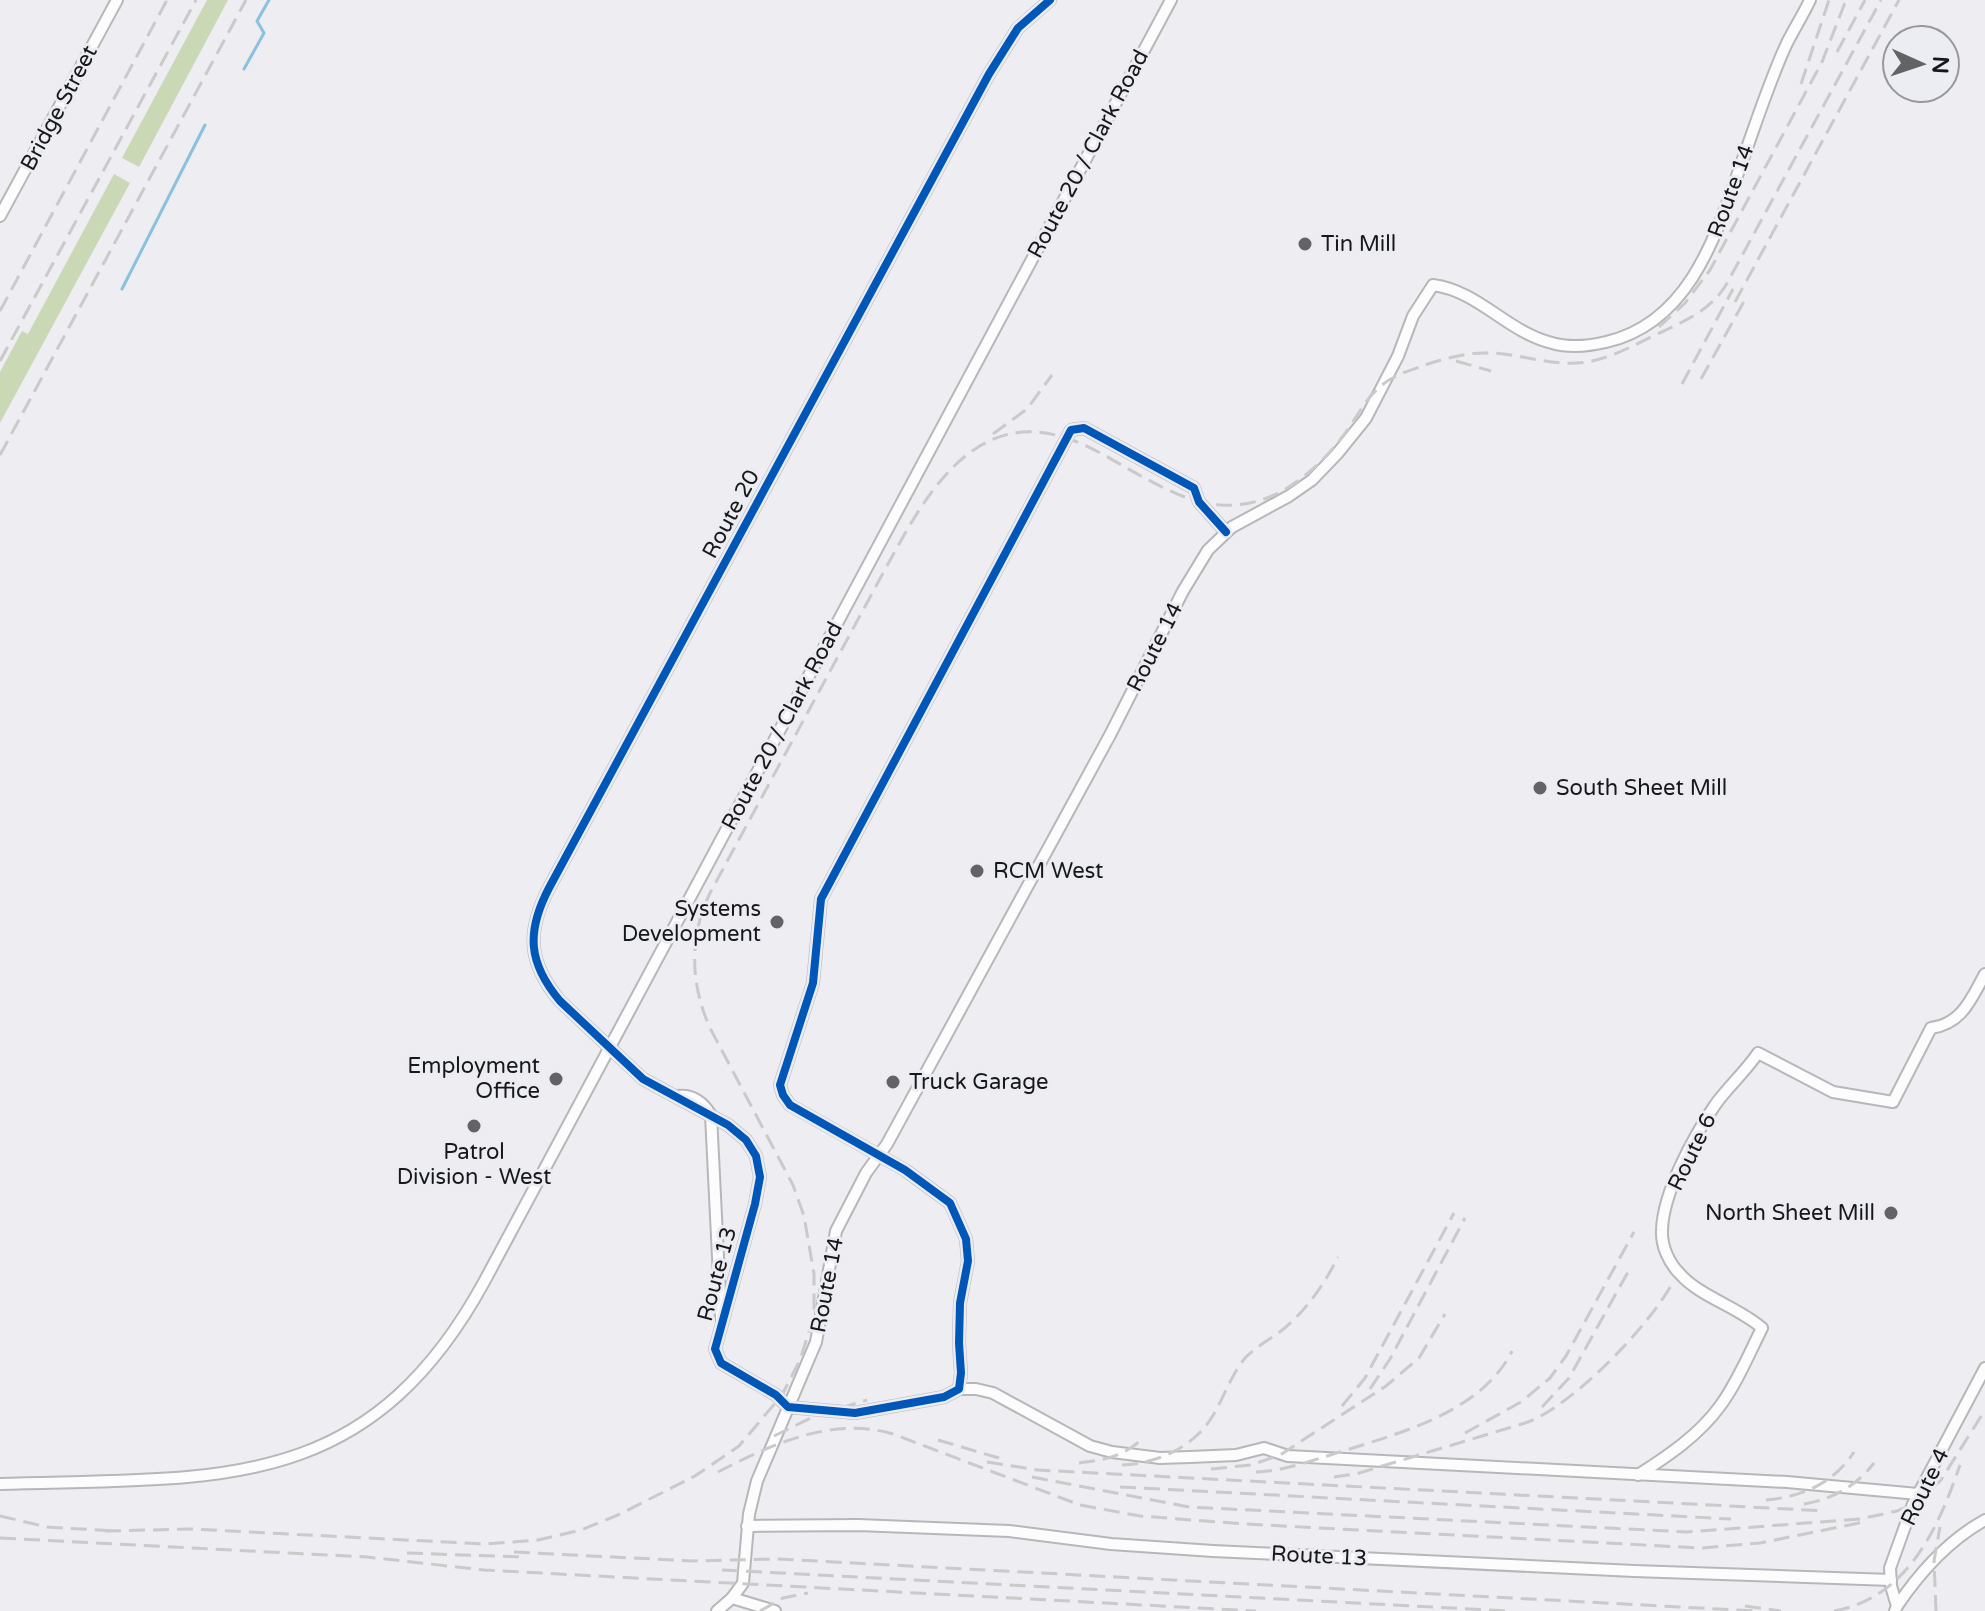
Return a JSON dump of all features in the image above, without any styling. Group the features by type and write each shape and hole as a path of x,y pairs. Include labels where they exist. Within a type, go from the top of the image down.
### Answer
{"street":[{"name":"Bridge Street","path":"0,216 117,0"},
{"name":"Route 20","path":"610,1047 560,1001 543,978 533,945 539,907 989,74 1010,38 1050,0"},
{"name":"Route 20 / Clark Road","path":"0,1484 211,1476 307,1453 360,1426 412,1383 443,1349 610,1047 1171,0"},
{"name":"Route 14","path":"732,1598 743,1583 747,1526 757,1481 811,1356 820,1327 836,1231 1110,735 1183,591 1208,550 1226,532 1312,480 1337,454 1366,418 1398,356 1413,316 1433,285 1454,288 1521,331 1552,344 1588,346 1627,337 1659,317 1687,285 1711,247 1786,46 1810,0"},
{"path":"959,1389 960,1303 968,1261 966,1239 950,1203 914,1176 790,1105 780,1085 813,983 821,899 1071,430 1084,428 1194,488 1199,502 1226,532"},
{"name":"Route 6","path":"1638,1475 1686,1441 1711,1417 1730,1390 1762,1328 1683,1278 1671,1263 1662,1241 1664,1217 1675,1183 1716,1104 1758,1053 1833,1092 1893,1102 1931,1028 1945,1026 1962,1014 1985,974"},
{"name":"Route 13","path":"610,1047 654,1087 699,1101 711,1115 746,1140 756,1156 760,1177 745,1244 715,1349 721,1363 776,1395 788,1407"},
{"name":"Route 13","path":"711,1115 722,1326"},
{"name":"Route 4","path":"1896,1609 1890,1568 1918,1494 1985,1368"},
{"path":"788,1407 855,1413 944,1397 959,1389 993,1393 1090,1446 1160,1458 1236,1455 1264,1448 1288,1456 1814,1484 1918,1494"},
{"path":"1896,1609 1916,1577 1962,1533 1985,1520"},
{"name":"Route 13","path":"747,1526 858,1525 1009,1531 1111,1544 1213,1551 1891,1580"},
{"path":"717,1611 732,1598 775,1611"}],"green space":[{"path":"207,0 228,0 139,167 122,158"},
{"path":"114,174 130,183 0,423 0,372 22,331 28,334"}],"waterway":[{"path":"244,69 264,33 257,21 269,0"},
{"path":"122,289 205,125"}],"railway":[{"path":"0,311 167,0"},
{"path":"0,361 196,0"},
{"path":"0,455 246,0"},
{"path":"1801,84 1829,0"},
{"path":"1659,327 1685,303 1710,270 1822,62 1846,0"},
{"path":"1837,52 1865,0"},
{"path":"105,1531 192,1529 484,1544 538,1540 581,1530 618,1515 695,1476 739,1446 782,1395 800,1360 814,1316 814,1274 804,1216 793,1185 703,1011 696,977 698,926 710,893 902,538 936,487 978,447 1004,435 1033,432 1085,445 1153,483 1191,499 1217,505 1244,504 1275,494 1304,476 1339,441 1377,390 1403,373 1474,353 1566,363 1592,361 1620,352 1682,322 1706,307 1726,285 1881,0"},
{"path":"1735,302 1899,0"},
{"path":"1682,384 1733,289"},
{"path":"1701,379 1747,296"},
{"path":"1456,361 1491,371"},
{"path":"993,434 1027,409 1052,375"},
{"path":"1342,1406 1365,1378 1454,1213"},
{"path":"1370,1389 1390,1359 1465,1218"},
{"path":"1465,1433 1521,1402 1550,1378 1566,1356 1634,1232"},
{"path":"1122,1465 1161,1457 1195,1437 1212,1417 1246,1357 1281,1331 1306,1307 1338,1257"},
{"path":"1542,1407 1569,1378 1628,1272"},
{"path":"1334,1477 1356,1474 1525,1423 1544,1414 1607,1364 1646,1322 1672,1284"},
{"path":"1211,1469 1251,1465 1280,1455 1386,1386 1419,1358 1445,1314"},
{"path":"1256,1472 1309,1462 1388,1437 1437,1417 1481,1390 1512,1351"},
{"path":"774,1436 815,1416 867,1400"},
{"path":"1032,1477 1189,1507 1687,1532 1860,1519 1897,1511 1919,1501 1941,1480 1985,1410"},
{"path":"718,1472 781,1443 848,1428 893,1434 1080,1505 1140,1516 1701,1548 1760,1543 1864,1522"},
{"path":"938,1440 999,1458"},
{"path":"1079,1463 1112,1457 1141,1440"},
{"path":"1766,1500 1792,1496 1816,1486 1837,1472 1854,1452"},
{"path":"987,1462 1038,1470 1825,1511"},
{"path":"1804,1504 1843,1490 1874,1463"},
{"path":"1834,1611 1859,1604 1881,1592 1900,1576 1930,1536 1960,1465"},
{"path":"1120,1487 1731,1519"},
{"path":"0,1516 47,1527 114,1531"},
{"path":"1936,1611 1934,1561 1940,1527"},
{"path":"0,1538 367,1557 484,1570 1256,1611"},
{"path":"514,1552 692,1561 778,1559 1756,1611"},
{"path":"407,1553 523,1557"},
{"path":"722,1570 1509,1611"},
{"path":"760,1611 783,1598 808,1593"},
{"path":"1745,1606 1781,1611"}],"cycle path":[{"path":"1050,0 1018,28 989,74 549,888 534,933 536,960 549,987 560,1001 643,1079 728,1125 746,1140 756,1156 760,1177 755,1204 715,1349 721,1363 776,1395 788,1407 855,1413 944,1397 959,1389 961,1373 960,1303 968,1261 966,1239 950,1203 905,1170 790,1105 780,1085 813,983 821,899 1071,430 1084,428 1194,488 1199,502 1226,532"}],"place":[{"name":"Tin Mill","path":"1305,244"},
{"name":"South Sheet Mill","path":"1540,788"},
{"name":"RCM West","path":"977,871"},
{"name":"Systems Development","path":"777,922"},
{"name":"Employment Office","path":"556,1079"},
{"name":"Truck Garage","path":"893,1082"},
{"name":"Patrol Division - West","path":"474,1126"},
{"name":"North Sheet Mill","path":"1891,1213"}]}
